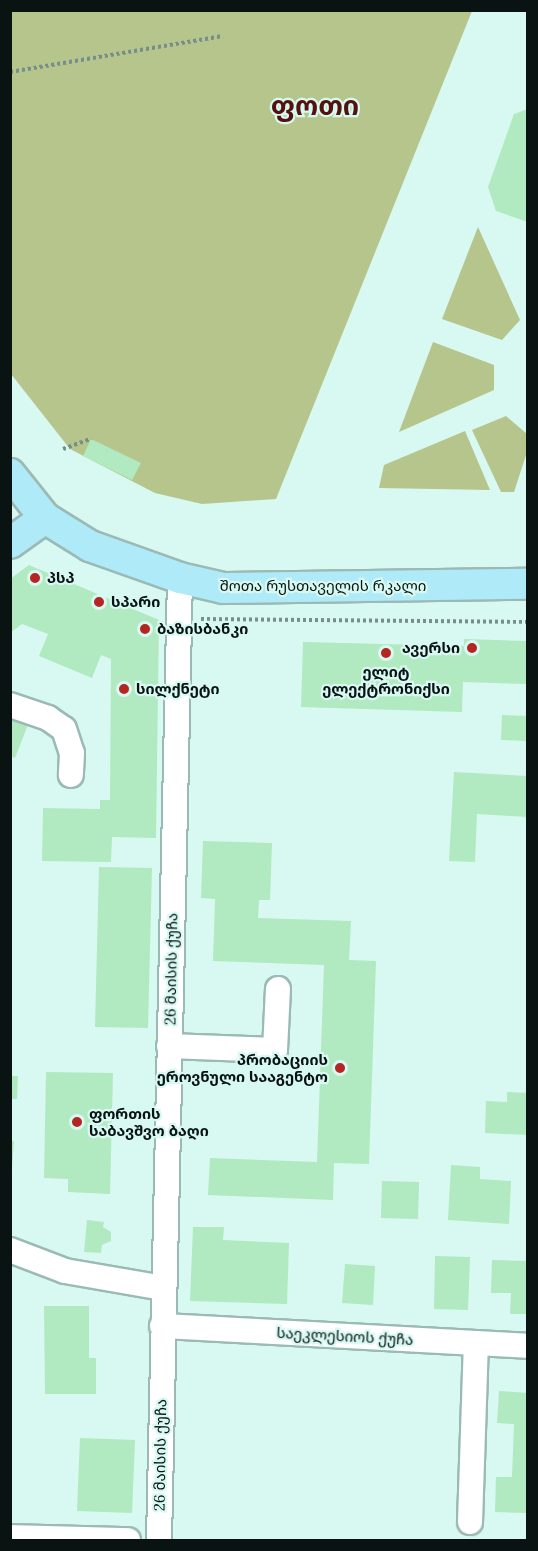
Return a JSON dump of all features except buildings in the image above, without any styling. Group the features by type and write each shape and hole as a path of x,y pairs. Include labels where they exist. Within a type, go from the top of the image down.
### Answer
{"main road":[{"name":"შოთა რუსთაველის რკალი","path":"10,474 45,518 90,546 180,578 224,588 528,584"},
{"path":"10,543 45,518"}],"street":[{"name":"26 მაისის ქუჩა","path":"159,1540 180,578"},
{"path":"10,705 48,718 64,729 72,753 71,775"},
{"path":"169,1046 275,1050 278,989"},
{"path":"10,1250 65,1271 163,1288"},
{"name":"საეკლესიოს ქუჩა","path":"162,1326 528,1346"},
{"path":"470,1522 476,1343"},
{"path":"10,1537 128,1540"}],"path":[{"path":"10,72 223,36"},
{"path":"63,450 91,439"},
{"path":"180,610 202,619 230,622 528,622"}],"green space":[{"path":"10,11 472,11 276,499 202,504 155,493 70,449 11,374"},
{"path":"478,227 520,320 502,340 442,319"},
{"path":"433,342 494,365 494,390 399,432"},
{"path":"506,416 527,434 527,452 514,492 501,492 472,430"},
{"path":"465,431 490,490 379,488 384,465"}],"place":[{"name":"პსპ","path":"35,578"},
{"name":"სპარი","path":"99,602"},
{"name":"ბაზისბანკი","path":"145,629"},
{"name":"ავერსი","path":"472,648"},
{"name":"ელიტ ელექტრონიქსი","path":"386,653"},
{"name":"სილქნეტი","path":"124,689"},
{"name":"პრობაციის ეროვნული სააგენტო","path":"340,1068"},
{"name":"ფორთის საბავშვო ბაღი","path":"77,1122"}],"district":[{"name":"ფოთი","path":"315,106"}]}
